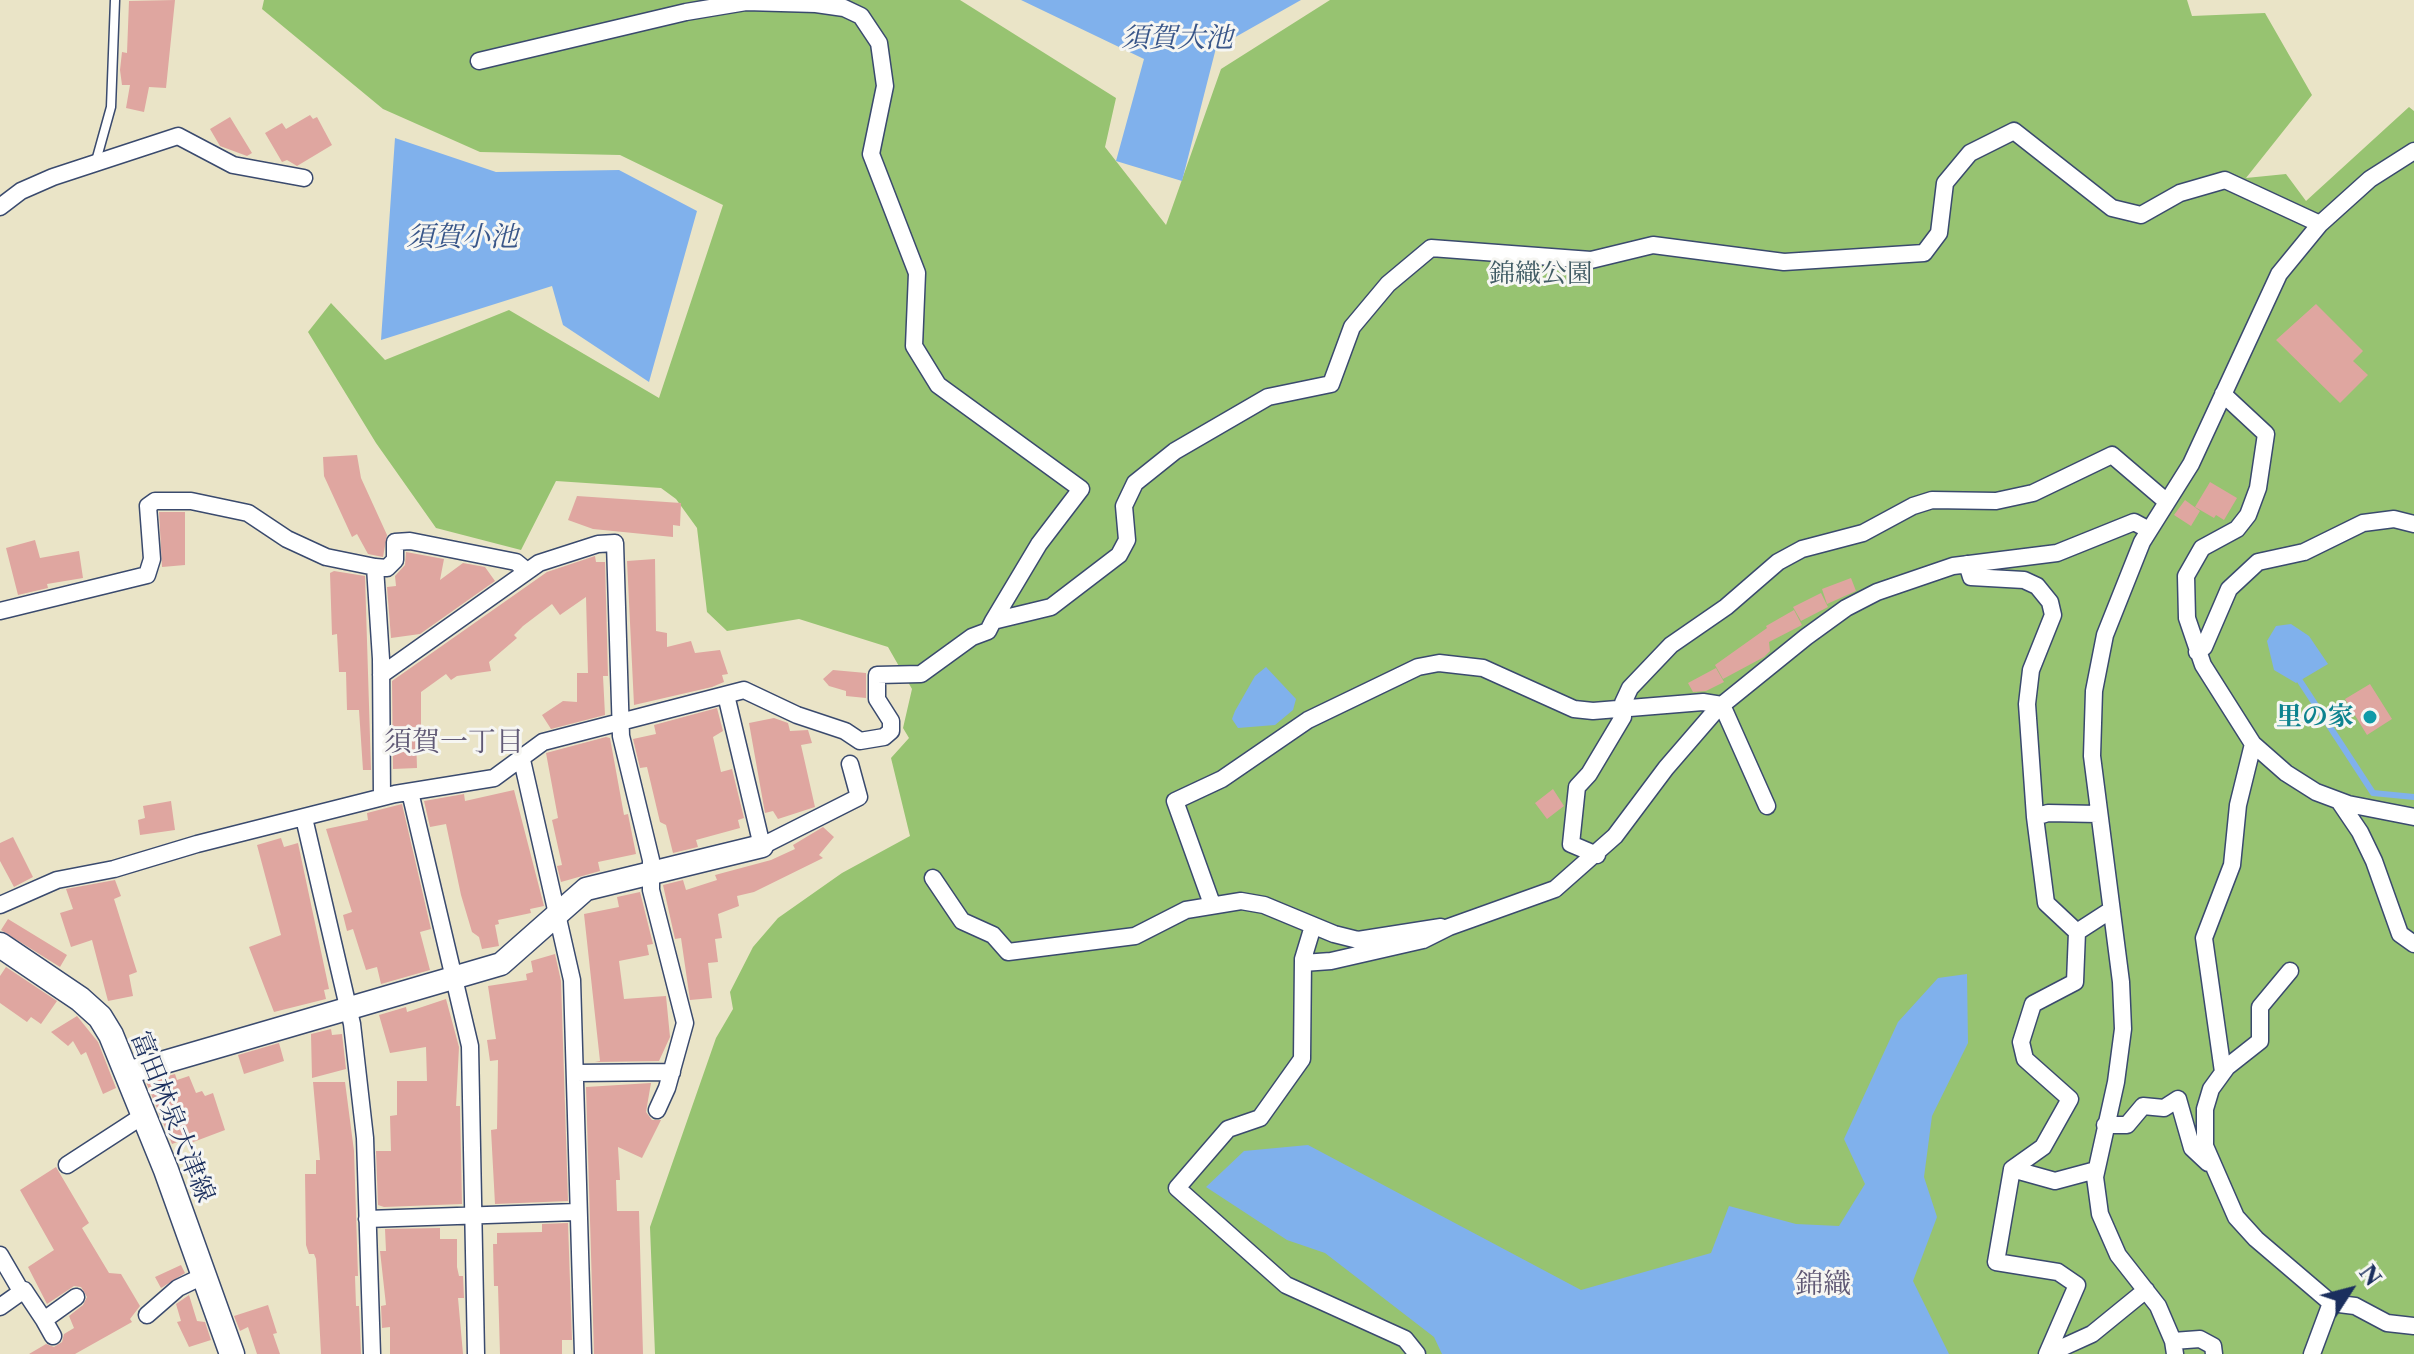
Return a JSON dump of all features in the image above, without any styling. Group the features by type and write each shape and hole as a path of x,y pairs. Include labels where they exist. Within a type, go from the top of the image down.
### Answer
{"main road":[{"name":"富田林泉大津線","path":"0,945 67,990 100,1017 144,1115 232,1354"}],"street":[{"path":"1,902 57,880 114,869 382,797 494,778 543,742 744,690 797,715 845,731 860,741 884,737 891,731 891,721 877,699 877,675 921,674 972,637 988,631 1039,544 1081,489 938,385 914,346 917,273 871,154 885,86 879,43 861,16 844,8 816,4 746,2 686,12 479,61"},
{"path":"993,621 1051,607 1119,555 1127,540 1124,506 1135,483 1175,451 1268,397 1331,384 1352,327 1388,284 1431,248 1591,260 1653,245 1784,262 1924,253 1939,233 1945,183 1970,153 2014,131 2112,208 2141,215 2180,193 2225,180 2320,224"},
{"path":"0,207 21,191 96,162 178,136 233,165 304,178"},
{"path":"2214,1354 2213,1346 2200,1339 2174,1348 2158,1306 2118,1255 2100,1214 2096,1170 2116,1082 2123,1029 2121,982 2092,756 2094,691 2105,635 2149,530 2191,464 2279,274 2320,224 2370,179 2414,151"},
{"path":"2223,394 2266,434 2258,488 2248,515 2237,529 2202,548 2186,576 2187,618 2197,652 2227,706 2253,744 2286,773 2339,801 2414,817"},
{"path":"1597,855 1571,844 1577,787 1589,774 1623,717 1630,688 1648,666 1778,562 1802,549 1863,533 1913,506 1932,500 1996,501 2033,493 2112,455 2167,502"},
{"path":"0,611 147,575 152,559 148,506 155,501 191,501 248,513 287,539 326,557 375,567 387,568 395,560 395,542 410,541 516,562 527,571"},
{"path":"2197,652 2204,647 2229,589 2258,562 2304,552 2363,523 2394,519 2414,524"},
{"path":"1303,963 1331,961 1423,940 1449,927 1555,889 1597,855 1673,759 1722,705 1846,608 1877,592 1967,564 2057,553 2134,522 2149,530"},
{"path":"381,675 527,571 559,554 615,543 621,736 651,860 651,890 685,1023 672,1072 657,1110"},
{"path":"1967,564 1971,577 2024,580 2037,586 2050,602 2053,615 2031,670 2027,704 2035,817 2046,903 2077,932 2075,982 2033,1004 2021,1042 2025,1059 2070,1099 2043,1147 2012,1169 1996,1262 2058,1272 2077,1285 2048,1354"},
{"path":"375,567 381,675 382,797"},
{"path":"1212,904 1175,801 1222,779 1249,757 1321,714 1418,667 1439,663 1483,668 1574,709 1623,709 1703,702 1722,705"},
{"path":"726,695 762,846"},
{"path":"1722,705 1767,806"},
{"path":"2223,1072 2204,938 2232,865 2238,805 2253,744"},
{"path":"522,760 572,980 583,1354"},
{"path":"127,1073 501,964 586,889 762,846 859,797 850,764"},
{"path":"410,792 451,977 470,1046 476,1354"},
{"path":"2339,801 2360,832 2374,861 2400,934 2414,944"},
{"path":"2035,817 2048,813 2098,814"},
{"path":"304,818 349,1007 365,1138 372,1354"},
{"path":"933,878 962,921 993,935 1008,952 1135,936 1186,910 1241,901 1264,905 1313,926 1358,940 1431,927 1449,927"},
{"path":"2077,932 2111,910"},
{"path":"1313,926 1303,963 1302,1059 1260,1118 1228,1129 1177,1188 1286,1285 1405,1339 1417,1354"},
{"path":"2290,971 2260,1007 2260,1041 2223,1072 2211,1089 2205,1109 2205,1146 2236,1217 2331,1303 2355,1306 2387,1323 2414,1326"},
{"path":"576,1073 672,1072"},
{"path":"2105,1125 2127,1125 2143,1106 2164,1108 2178,1099 2192,1148 2215,1170"},
{"path":"67,1165 144,1115"},
{"path":"2012,1169 2055,1181 2096,1170"},
{"path":"367,1219 577,1212"},
{"path":"0,1255 53,1336"},
{"path":"147,1315 178,1288 203,1276"},
{"path":"2048,1354 2092,1334 2146,1290"},
{"path":"0,1307 21,1291"},
{"path":"44,1320 76,1297"},
{"path":"2312,1354 2331,1303"}],"lane":[{"path":"96,162 111,107 115,0"}],"green space":[{"name":"錦織公園","path":"264,0 960,0 1116,98 1105,147 1166,225 1221,69 1330,0 2187,0 2192,16 2265,13 2312,95 2246,178 2286,174 2306,201 2409,107 2414,111 2414,1354 655,1354 650,1227 716,1038 733,1009 730,992 753,947 778,918 842,873 910,836 891,758 909,738 903,728 912,689 888,647 799,619 727,631 707,612 697,528 676,499 661,488 556,481 521,550 436,528 376,443 308,332 331,303 385,360 509,310 659,398 723,205 620,155 480,152 383,109 262,9"}],"water":[{"name":"須賀大池","path":"1021,0 1301,0 1216,48 1182,181 1116,161 1144,59"},
{"name":"須賀小池","path":"395,138 496,172 619,170 697,211 649,382 563,325 552,286 381,340"},
{"path":"2291,624 2309,636 2328,664 2296,683 2274,670 2267,641 2276,626"},
{"path":"1266,667 1296,699 1293,710 1275,725 1238,728 1232,719 1235,711 1255,676"},
{"path":"1967,974 1968,1043 1932,1116 1924,1177 1937,1217 1913,1281 1949,1354 1442,1354 1434,1337 1325,1253 1287,1240 1206,1187 1244,1151 1308,1145 1581,1290 1711,1253 1729,1206 1796,1224 1839,1226 1865,1184 1844,1139 1898,1022 1938,978"}],"building":[{"path":"175,0 166,88 149,87 144,112 126,108 130,85 122,85 120,70 122,52 127,53 129,1"},
{"path":"310,115 313,119 317,117 332,145 297,166 287,160 282,162 265,133 282,123 286,129"},
{"path":"230,117 252,153 247,156 220,146 210,129"},
{"path":"2316,304 2363,351 2353,361 2368,375 2340,403 2276,340"},
{"path":"357,455 361,478 387,535 383,557 368,554 357,534 352,537 324,476 323,457"},
{"path":"2210,482 2237,498 2224,520 2195,507"},
{"path":"577,496 681,503 680,526 673,525 673,537 593,529 568,520"},
{"path":"2185,500 2200,511 2191,526 2174,515"},
{"path":"159,512 185,512 185,565 162,567"},
{"path":"35,540 40,558 79,551 83,578 47,584 48,588 18,595 6,548"},
{"path":"406,552 444,559 440,580 463,563 485,567 495,581 420,634 391,638 387,587 396,586 395,576 405,565"},
{"path":"595,556 596,562 605,562 608,676 603,676 605,715 551,729 542,715 563,701 577,702 577,673 588,673 586,597 560,615 552,604 523,626 514,635 517,638 489,662 491,671 457,676 451,680 446,674 421,692 421,735 416,735 417,768 393,769 392,681 547,572"},
{"path":"655,559 656,631 667,633 667,647 691,641 695,653 720,650 728,674 722,675 724,682 712,687 634,705 627,561"},
{"path":"330,573 365,576 371,770 363,770 359,710 347,710 346,672 339,672 337,634 332,635"},
{"path":"1851,578 1856,591 1827,604 1822,589"},
{"path":"1821,593 1828,607 1801,621 1793,607"},
{"path":"1794,610 1802,625 1769,642 1770,651 1764,657 1723,679 1715,665 1766,626"},
{"path":"1716,668 1724,682 1706,691 1693,692 1688,683"},
{"path":"833,670 866,673 866,698 846,696 846,691 829,686 823,679"},
{"path":"2370,684 2392,719 2367,735 2345,699"},
{"path":"717,708 723,731 713,737 721,772 732,769 744,818 738,820 740,828 696,840 698,847 673,853 666,825 660,822 647,767 640,768 633,739 656,734 654,725"},
{"path":"774,718 788,723 790,731 808,730 812,743 801,745 815,807 778,819 773,811 765,813 749,723"},
{"path":"610,738 624,815 628,814 636,854 598,862 600,871 561,882 557,866 562,865 552,820 558,818 546,753"},
{"path":"1553,789 1564,806 1547,819 1535,803"},
{"path":"514,790 544,906 530,909 531,913 498,920 499,924 495,925 499,946 482,949 479,937 472,932 461,895 446,824 430,827 424,801 464,794 465,801"},
{"path":"171,801 175,830 140,835 138,820 145,818 143,806"},
{"path":"402,804 431,929 420,932 430,970 381,984 377,967 366,970 353,929 347,931 343,915 352,912 326,829 368,820 367,813"},
{"path":"823,827 834,837 819,855 823,858 754,892 737,896 739,906 718,914 722,938 715,939 718,962 708,963 712,998 690,1000 681,938 675,939 663,885 683,880 686,890 717,880 715,875 771,860 795,849 793,845"},
{"path":"13,837 33,877 14,887 0,861 0,843"},
{"path":"281,838 284,847 298,843 329,989 324,990 326,999 274,1012 249,947 281,935 257,845"},
{"path":"115,880 121,896 114,899 137,972 129,975 133,996 108,1001 92,940 71,947 60,913 73,909 66,889"},
{"path":"640,892 653,944 647,945 649,955 619,961 624,999 666,996 670,1037 659,1061 595,1062 600,1061 584,914 619,907 617,897"},
{"path":"8,919 67,955 60,967 1,930"},
{"path":"555,954 561,981 568,1201 495,1204 491,1130 497,1129 498,1060 490,1061 487,1040 496,1039 488,986 527,980 526,974 533,972 531,961"},
{"path":"6,967 57,1001 41,1024 31,1017 27,1022 0,1003 0,976"},
{"path":"446,999 459,1047 456,1106 460,1106 462,1204 384,1207 378,1205 376,1151 391,1151 390,1116 397,1115 397,1081 427,1081 426,1047 390,1053 379,1015 406,1007 407,1012"},
{"path":"77,1016 98,1042 116,1088 103,1094 86,1052 81,1055 73,1041 68,1046 51,1032"},
{"path":"331,1029 332,1035 342,1034 346,1069 312,1078 311,1034"},
{"path":"279,1043 284,1061 244,1074 238,1055"},
{"path":"175,1074 177,1080 189,1076 196,1093 202,1091 205,1096 213,1093 225,1130 188,1144 186,1139 172,1144 146,1082"},
{"path":"313,1082 345,1082 354,1151 356,1306 359,1306 361,1354 321,1354 316,1259 314,1254 309,1254 306,1245 305,1174 316,1174 316,1160 320,1160"},
{"path":"651,1083 646,1112 652,1120 661,1120 642,1158 618,1147 620,1180 616,1180 617,1211 639,1211 643,1354 594,1354 586,1087"},
{"path":"56,1167 89,1223 82,1228 109,1273 121,1274 140,1306 130,1319 132,1322 75,1354 29,1354 46,1344 54,1347 62,1342 64,1334 74,1328 69,1316 83,1305 87,1297 81,1287 74,1286 47,1304 28,1267 54,1250 20,1190"},
{"path":"568,1223 572,1340 562,1340 562,1354 500,1354 498,1286 494,1286 493,1244 497,1244 497,1233 542,1232 542,1224"},
{"path":"440,1228 440,1239 457,1239 457,1267 459,1276 463,1276 464,1298 458,1298 463,1354 390,1354 390,1327 382,1328 381,1306 386,1305 380,1251 386,1251 385,1229"},
{"path":"181,1265 185,1273 161,1288 155,1277"},
{"path":"189,1295 197,1321 205,1322 211,1340 189,1347 177,1322 181,1321 176,1304"},
{"path":"268,1305 280,1354 257,1354 248,1327 240,1331 234,1316"}],"waterway":[{"path":"2300,681 2373,793 2414,797"}],"place":[{"name":"里の家","path":"2370,717"}],"district":[{"name":"須賀一丁目","path":"454,743"},
{"name":"錦織","path":"1823,1285"}]}
